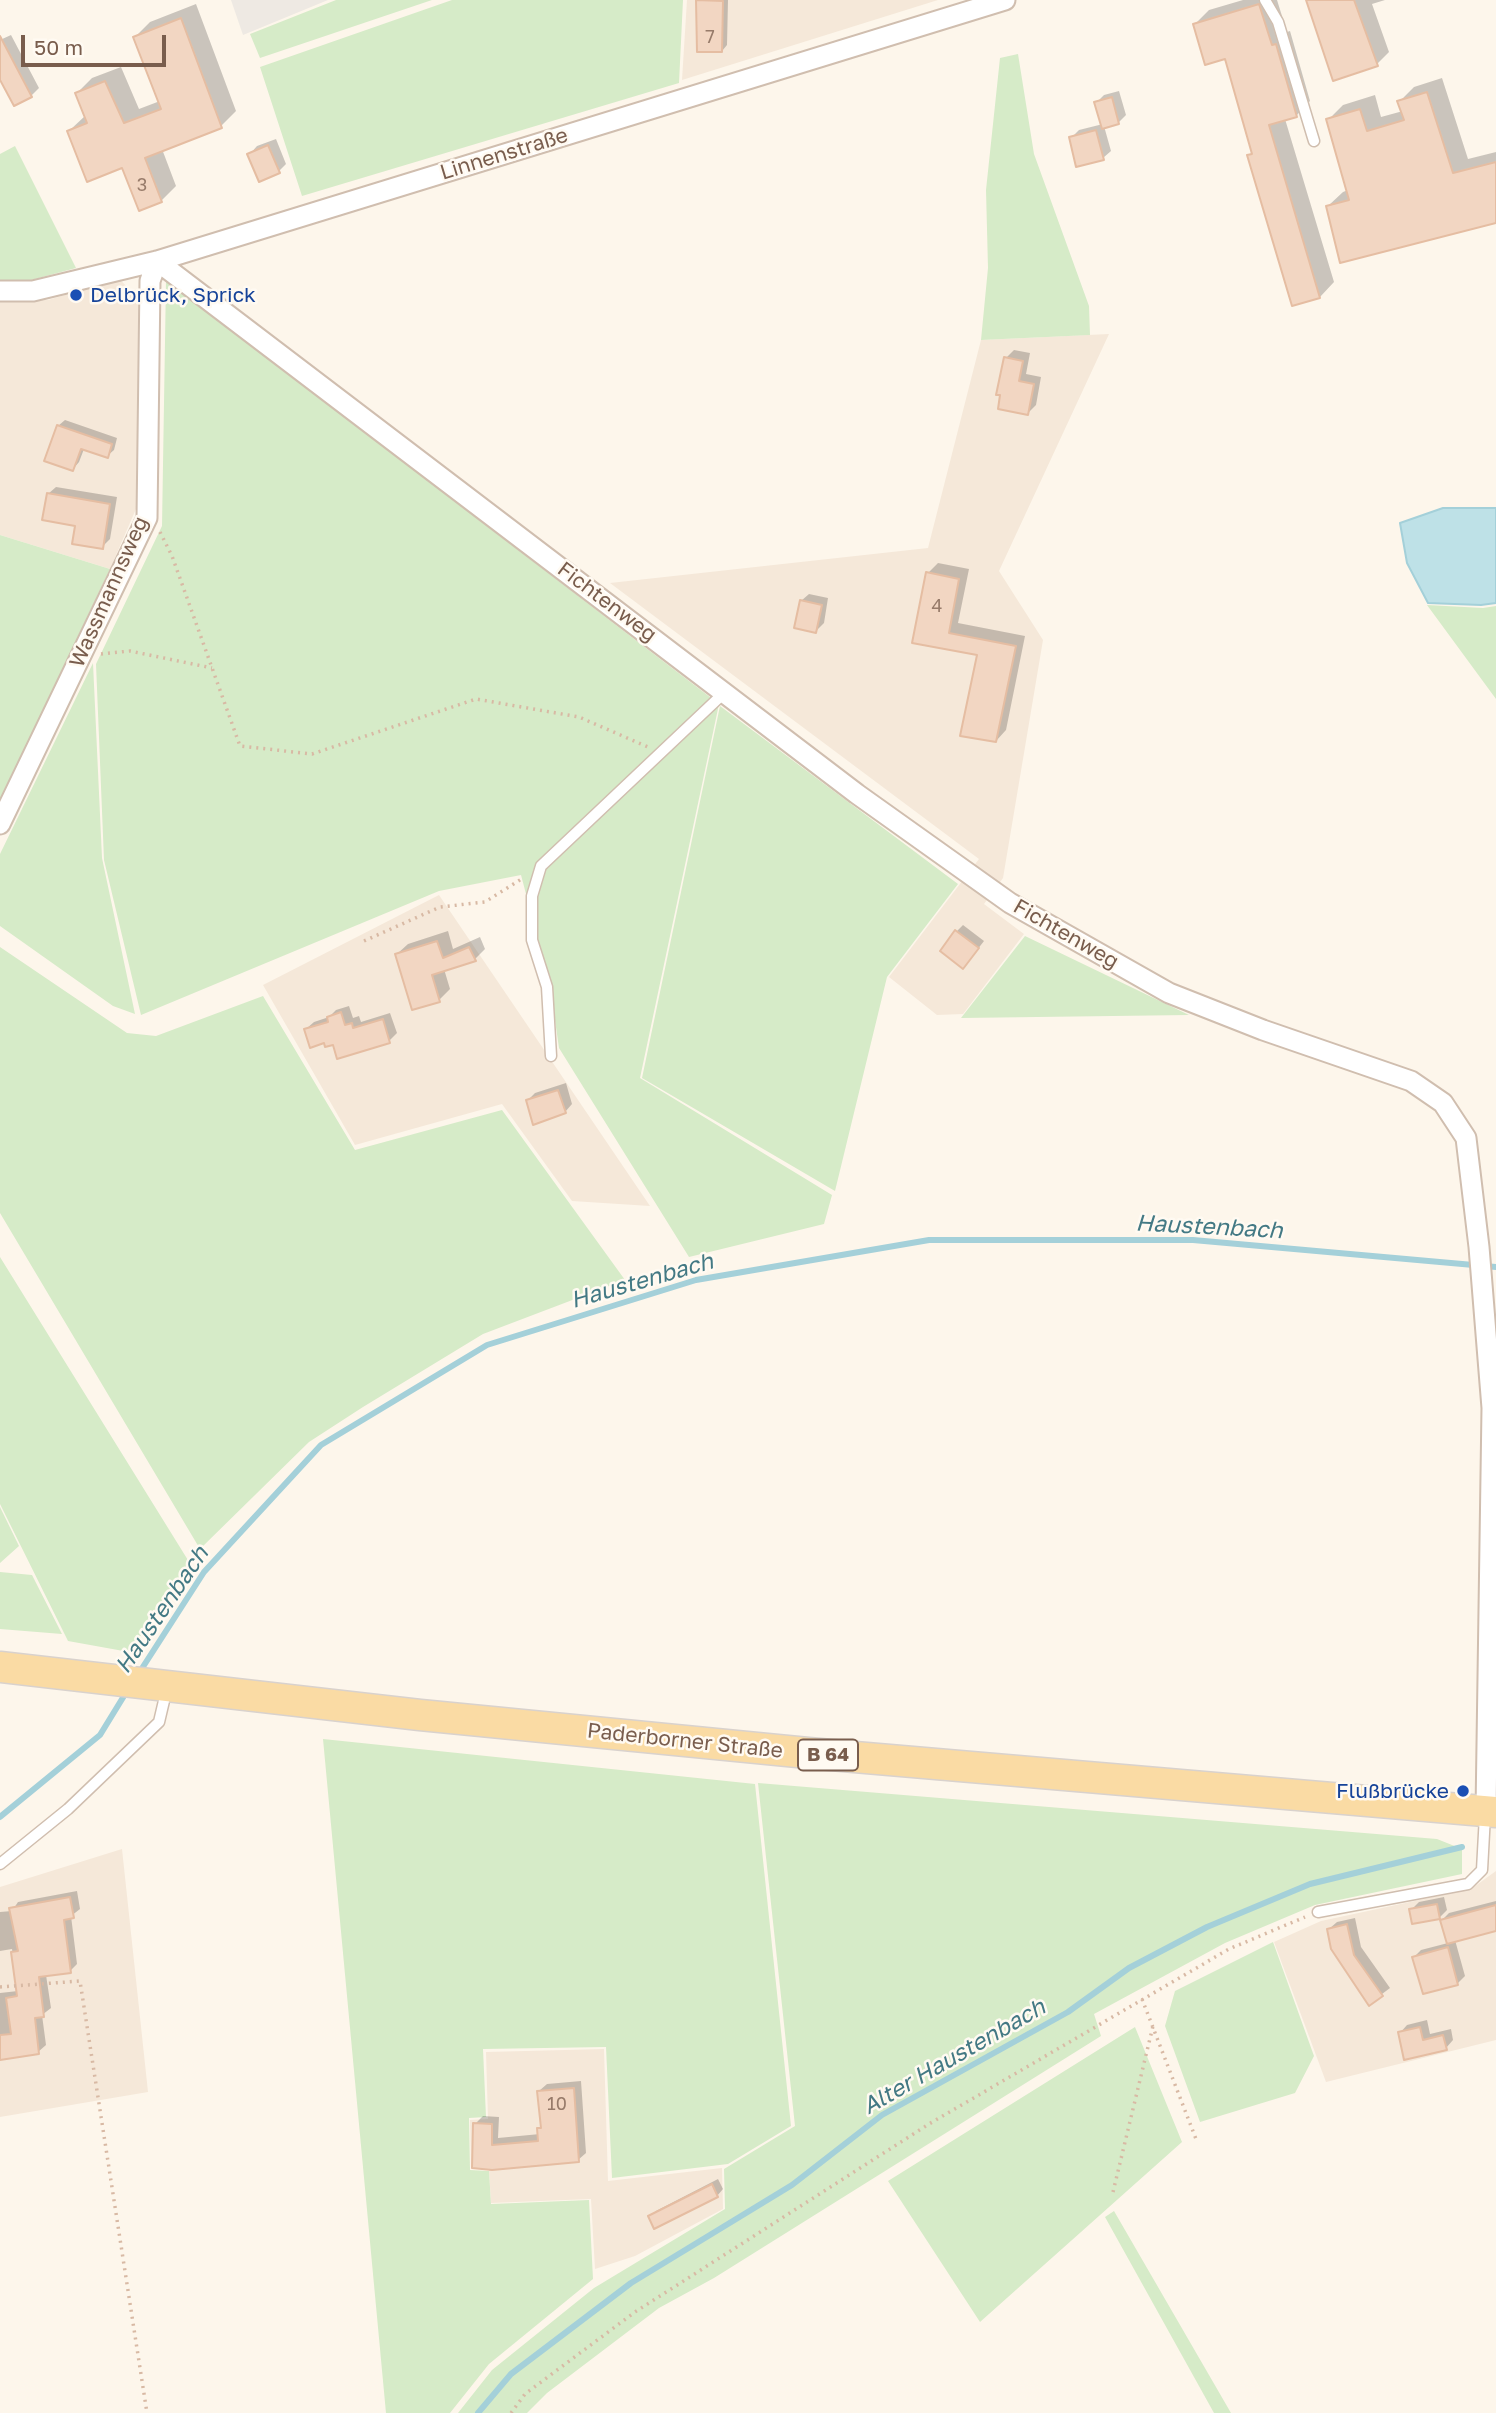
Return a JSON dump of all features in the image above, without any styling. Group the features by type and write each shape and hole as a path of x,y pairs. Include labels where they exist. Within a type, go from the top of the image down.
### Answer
{"main road":[{"name":"Paderborner Straße","path":"0,1667 420,1715 808,1753 1491,1811"}],"street":[{"name":"Linnenstraße","path":"0,291 33,291 157,261 1005,0"},
{"name":"Wassmannsweg","path":"0,824 147,519 150,281 157,261"},
{"name":"Fichtenweg","path":"157,261 857,794 1010,903 1170,993 1263,1030 1411,1081 1443,1103 1466,1138 1479,1247 1492,1408 1491,1811"}],"lane":[{"path":"1265,0 1278,22 1314,141"},
{"path":"551,1056 547,988 532,940 532,896 541,866 726,692"},
{"path":"0,1864 68,1810 159,1722 164,1685"},
{"path":"1318,1912 1468,1884 1482,1870 1491,1811"}],"path":[{"path":"147,506 172,556 240,746 312,754 476,699 579,717 644,744 658,757"},
{"path":"82,656 130,651 212,668"},
{"path":"364,941 440,907 485,902 541,866"},
{"path":"511,2413 525,2394 635,2312 929,2124 1229,1949 1318,1912"},
{"path":"0,1987 80,1981 146,2413"},
{"path":"1143,1999 1196,2139"},
{"path":"1113,2192 1153,2026"}],"shaded area":[{"path":"231,0 328,0 243,35"},
{"path":"687,0 938,0 682,80"},
{"path":"119,279 140,299 136,509 110,569 0,535 0,301 48,300"},
{"path":"1109,334 999,571 1043,640 1003,878 984,904 1024,934 963,1014 937,1015 889,977 979,859 610,583 928,548 981,340"},
{"path":"439,895 650,1206 572,1201 502,1104 355,1145 263,985"},
{"path":"122,1849 148,2092 0,2117 0,1887"},
{"path":"1496,1871 1496,2040 1326,2082 1274,1942 1321,1921 1471,1889"},
{"path":"604,2049 608,2181 722,2168 723,2209 635,2256 595,2269 591,2199 491,2203 489,2170 471,2168 470,2120 488,2119 486,2052"}],"green space":[{"path":"336,0 432,0 260,58 250,34"},
{"path":"452,0 683,0 679,83 302,196 260,67"},
{"path":"1018,54 1034,154 1089,306 1090,335 981,340 988,268 986,190 1000,58"},
{"path":"15,146 76,268 20,283 0,283 0,154"},
{"path":"166,280 719,704 640,1078 832,1195 824,1224 689,1257 559,1048 550,985 521,875 439,891 141,1015 104,860 96,664 162,526"},
{"path":"0,535 110,569 0,800"},
{"path":"1427,605 1483,608 1496,606 1496,699"},
{"path":"93,663 102,858 135,1014 113,1006 0,926 0,854"},
{"path":"720,706 958,884 887,977 835,1191 642,1078"},
{"path":"1025,936 1189,1015 961,1018"},
{"path":"0,947 127,1033 156,1036 263,996 355,1150 502,1110 625,1280 483,1334 363,1407 309,1442 200,1549 0,1213"},
{"path":"0,1257 191,1565 129,1652 68,1641 0,1504"},
{"path":"0,1507 19,1546 0,1563"},
{"path":"0,1572 32,1575 62,1634 0,1629"},
{"path":"323,1739 755,1784 791,2126 728,2164 612,2178 606,2047 483,2049 486,2117 469,2118 470,2170 489,2171 491,2204 589,2200 593,2279 489,2364 450,2413 386,2413"},
{"path":"758,1783 1437,1839 1462,1849 1462,1874 1315,1905 1225,1943 1094,2014 1101,2036 714,2278 659,2308 547,2393 527,2413 458,2413 492,2370 594,2288 725,2209 724,2169 795,2126"},
{"path":"1273,1942 1314,2056 1295,2093 1200,2122 1165,2026 1175,1991"},
{"path":"1135,2027 1182,2142 980,2322 888,2181"},
{"path":"1114,2211 1231,2413 1214,2413 1105,2217"}],"water":[{"path":"1443,508 1496,508 1496,603 1428,603 1407,563 1400,523"}],"building":[{"path":"696,0 723,1 722,52 697,52"},
{"path":"1306,0 1354,0 1378,66 1333,81"},
{"path":"1259,4 1272,45 1276,44 1297,117 1269,125 1320,298 1292,306 1247,155 1252,154 1225,59 1205,65 1193,24"},
{"path":"181,18 222,128 145,158 162,202 139,211 122,168 87,182 67,131 87,123 75,93 105,81 124,123 161,109 133,37"},
{"path":"0,36 32,97 14,106 0,80"},
{"path":"1427,92 1453,173 1496,162 1496,223 1340,263 1326,206 1349,200 1326,119 1360,109 1367,131 1404,120 1397,101"},
{"path":"1112,97 1119,124 1102,129 1094,102"},
{"path":"1096,130 1104,160 1076,167 1069,137"},
{"path":"268,145 280,173 259,182 247,154"},
{"path":"1004,357 1023,361 1019,381 1034,384 1028,415 998,409 1000,395 996,395"},
{"path":"57,425 112,444 108,458 81,449 73,471 44,461"},
{"path":"47,493 110,504 103,549 72,544 75,526 42,520"},
{"path":"926,572 959,579 949,633 1016,646 996,742 960,736 977,655 912,643"},
{"path":"800,600 822,605 816,633 794,628"},
{"path":"955,930 979,948 963,969 940,951"},
{"path":"437,941 443,958 469,947 476,961 432,975 440,1002 412,1010 395,954"},
{"path":"341,1012 345,1025 352,1023 353,1028 383,1019 390,1043 337,1059 333,1045 325,1047 324,1043 310,1048 304,1029 328,1022 327,1017"},
{"path":"558,1090 566,1113 533,1125 526,1100"},
{"path":"70,1897 74,1918 64,1920 71,1973 39,1977 44,2017 35,2018 39,2054 0,2060 0,2035 11,2034 6,1998 17,1996 11,1952 18,1951 9,1908"},
{"path":"1437,1904 1440,1919 1412,1924 1409,1909"},
{"path":"1496,1905 1496,1931 1447,1944 1440,1920"},
{"path":"1347,1924 1354,1955 1383,1996 1369,2006 1331,1949 1327,1929"},
{"path":"1448,1947 1458,1985 1423,1994 1412,1957"},
{"path":"1420,2027 1423,2040 1443,2035 1447,2050 1404,2060 1398,2032"},
{"path":"574,2088 579,2162 492,2170 472,2168 473,2123 492,2124 492,2145 538,2141 537,2128 541,2128 537,2091"},
{"path":"712,2184 718,2197 654,2229 648,2216"}],"waterway":[{"name":"Haustenbach","path":"139,1673 204,1572 321,1445 487,1345 696,1280 929,1240 1193,1240 1496,1267"},
{"name":"Haustenbach","path":"0,1817 100,1735 127,1691"},
{"name":"Alter Haustenbach","path":"478,2413 511,2374 631,2283 792,2185 882,2115 1068,2012 1129,1968 1207,1927 1310,1884 1462,1847"}],"place":[{"name":"Delbrück, Sprick","path":"76,295"},
{"name":"Flußbrücke","path":"1463,1791"}]}
